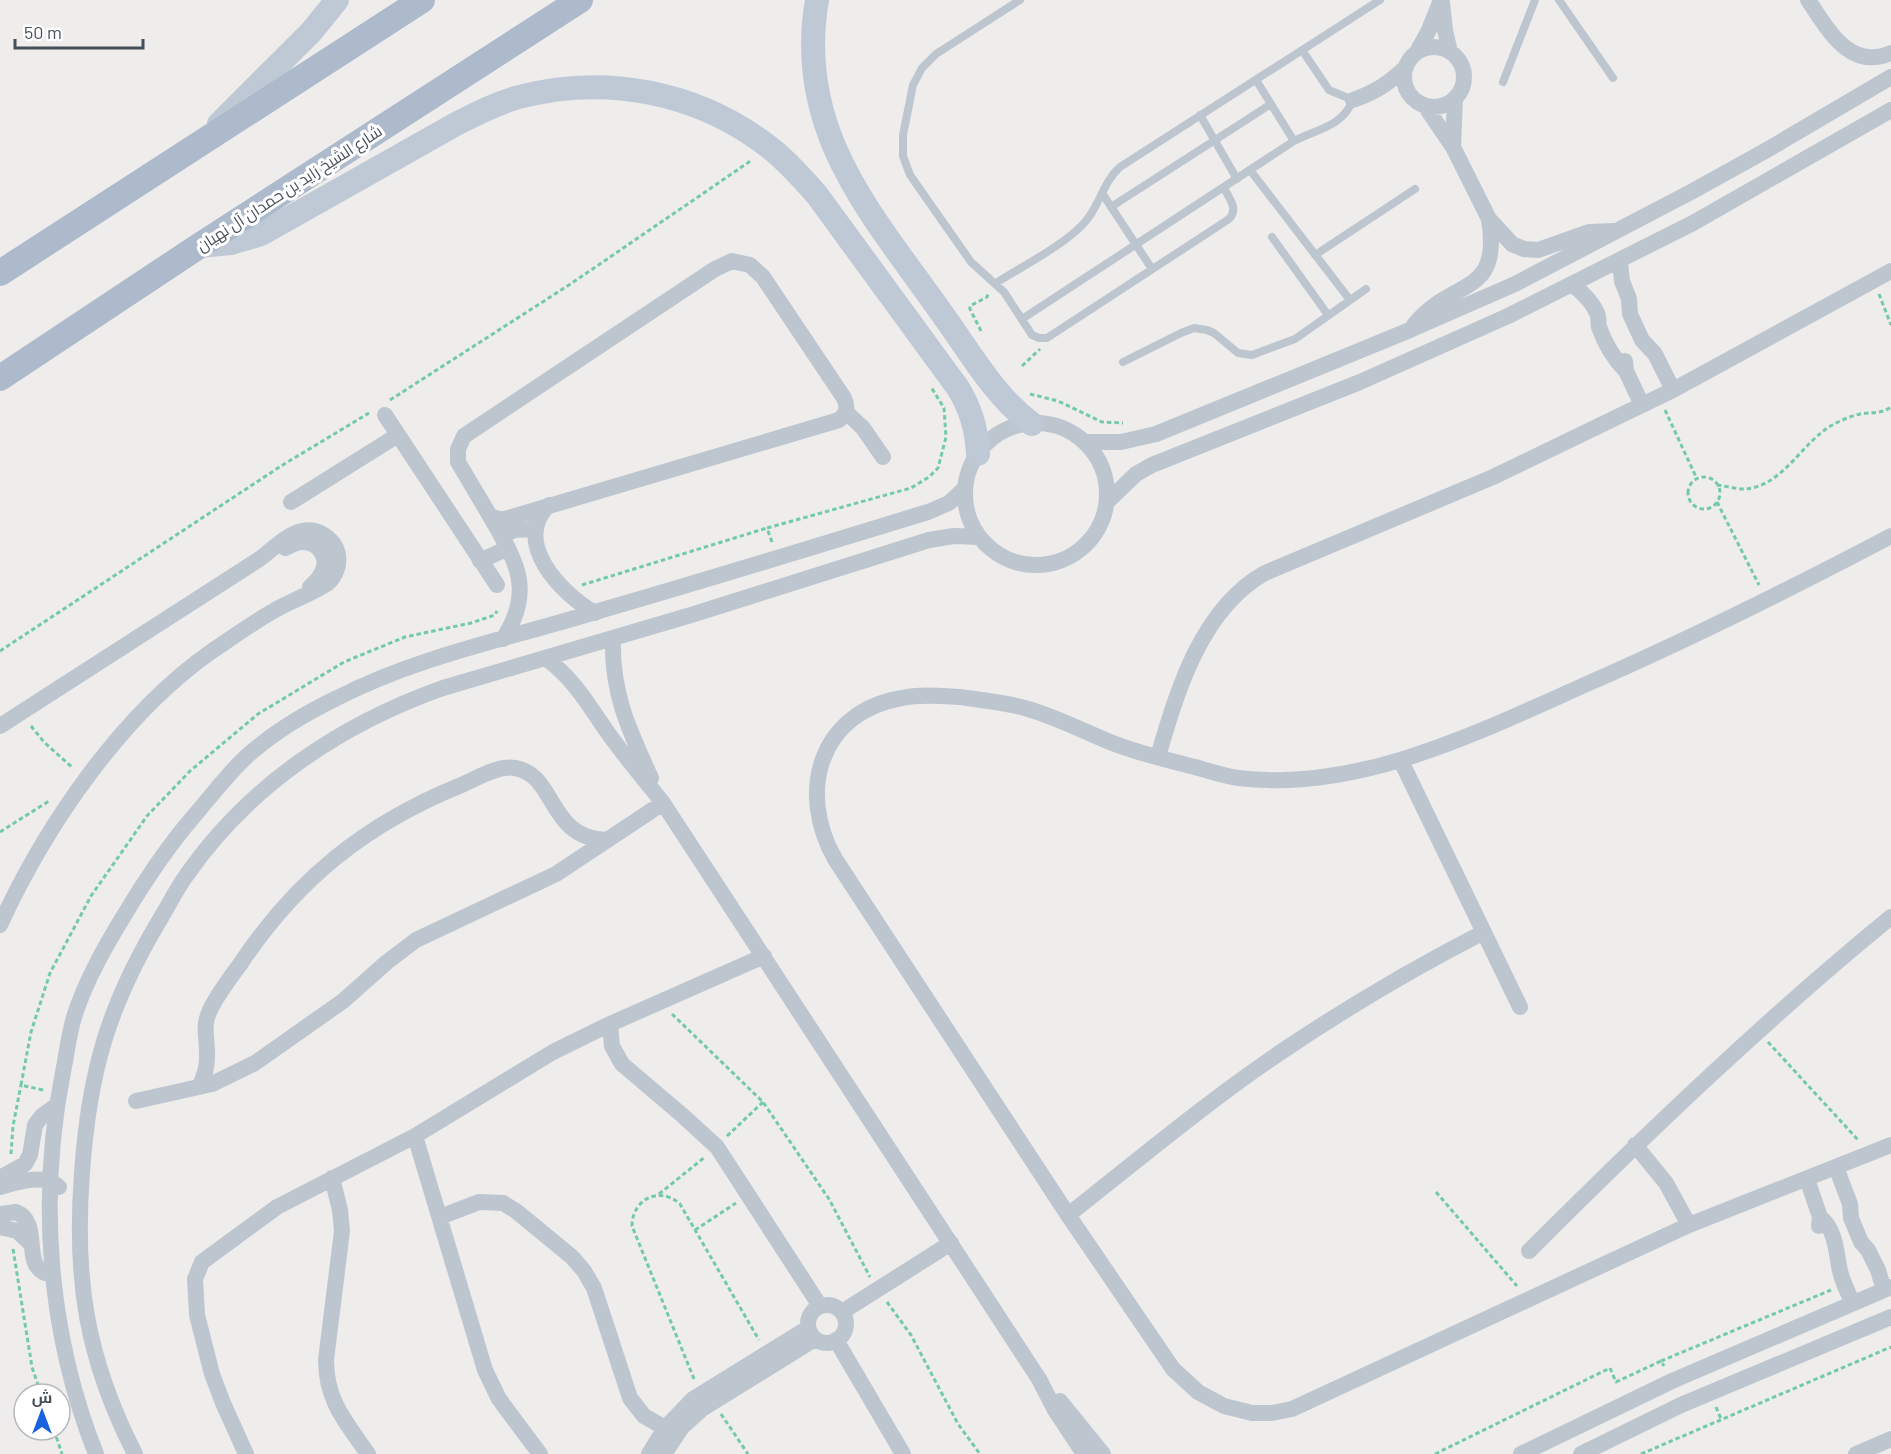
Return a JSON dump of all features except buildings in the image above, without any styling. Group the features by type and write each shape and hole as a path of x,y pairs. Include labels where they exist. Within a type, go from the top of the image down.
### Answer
{"main road":[{"path":"0,273 422,0"},
{"name":"شارع الشيخ زايد بن حمدان آل نهيان","path":"0,378 199,246 580,0"}],"street":[{"path":"201,142 312,32 337,0"},
{"path":"817,0 813,19 813,63 820,107 833,149 853,188 1000,395 1032,424"},
{"path":"1353,100 1372,94 1406,67 1429,30 1442,0"},
{"path":"1442,0 1450,52 1460,63 1464,78 1455,98 1453,147"},
{"path":"1808,0 1835,39 1844,47 1865,57 1876,58 1891,53"},
{"path":"1417,52 1430,48 1450,52"},
{"path":"1406,67 1404,80 1408,94 1419,102 1453,147 1489,219 1512,244 1531,250 1545,249 1589,232 1617,232"},
{"path":"1085,442 1121,442 1156,434 1410,330 1515,284 1617,232 1765,151 1891,77"},
{"path":"199,246 231,243 261,234 456,124 486,109 518,98 550,90 617,87 682,100 743,128 771,148 817,195 966,400 975,426 978,454"},
{"path":"1372,94 1444,105 1455,98"},
{"path":"1108,501 1128,480 1152,465 1360,382 1497,321 1620,262 1770,181 1891,110"},
{"path":"1410,330 1435,304 1474,282 1486,269 1491,255 1489,219"},
{"path":"490,516 501,519 839,420 846,412 846,403 763,277 750,265 732,261 706,275 464,436 458,449 458,462 517,566 521,588 516,615 503,639"},
{"path":"1620,262 1622,280 1629,299 1629,310 1642,340 1655,354 1666,394"},
{"path":"1158,757 1176,697 1203,640 1228,600 1251,580 1493,477 1666,394 1891,271"},
{"path":"1572,285 1587,298 1598,315 1599,327 1612,354 1626,371 1642,405"},
{"path":"1626,371 1655,354"},
{"path":"846,412 863,428 882,457"},
{"path":"385,414 497,585"},
{"path":"1032,424 1060,428 1085,442 1103,469 1108,501 1098,530 1089,542 1063,560 1033,565 1017,563 1003,557 979,537 968,513 965,488 978,454 996,436 1007,430 1032,424"},
{"path":"291,502 398,435"},
{"path":"96,1454 69,1371 58,1318 53,1275 49,1181 57,1105 74,1016 111,936 163,854 253,751 307,714 365,684 422,662 595,613 928,512 949,503 965,488"},
{"path":"549,505 542,512 535,529 537,548 562,589 595,613"},
{"path":"480,561 505,542 514,530 535,529"},
{"path":"0,726 261,558 299,531 313,530 332,541 338,554 337,568 325,585 303,595 242,631 182,675 123,731 88,777 33,861 0,925"},
{"path":"135,1454 116,1416 95,1356 83,1296 79,1255 79,1206 86,1115 99,1054 122,989 137,958 185,876 228,824 278,778 321,746 357,725 414,698 691,615 929,540 954,536 979,537"},
{"path":"1891,536 1767,600 1572,691 1401,761 1295,780 1234,777 1114,743 1028,709 976,699 923,696 904,697 884,702 866,710 849,722 825,754 818,772 816,787 818,817 832,853 1068,1215 1173,1369 1198,1392 1224,1406 1245,1412 1272,1413 1292,1409 1689,1225 1891,1145"},
{"path":"613,638 613,667 618,696 633,739 663,803"},
{"path":"545,658 566,675 625,756 663,803 1039,1379 1055,1410 1084,1454"},
{"path":"1401,761 1520,1007"},
{"path":"199,1087 208,1054 205,1044 205,1024 212,1005 276,915 306,883 368,832 415,805 499,770 515,768 536,779 562,820 575,831 590,838 606,840"},
{"path":"136,1101 199,1087 235,1074 265,1057 334,1008 395,955 416,940 539,883 573,864 663,803"},
{"path":"1529,1251 1635,1145 1823,973 1891,917"},
{"path":"1068,1215 1279,1053 1375,991 1484,932"},
{"path":"246,1454 212,1374 197,1315 188,1299 184,1282 189,1261 199,1251 294,1196 415,1136 544,1057 610,1024 764,956"},
{"path":"610,1024 612,1046 622,1064 717,1147 820,1306"},
{"path":"208,1054 235,1074"},
{"path":"3,1170 21,1167 28,1160 35,1125 42,1116 57,1105"},
{"path":"415,1136 485,1370 500,1399 540,1454"},
{"path":"1635,1145 1666,1183 1689,1225"},
{"path":"1521,1454 1672,1381 1887,1288 1868,1250 1868,1234 1862,1218 1850,1204 1836,1167"},
{"path":"332,1178 340,1210 341,1238 326,1373 328,1386 338,1411 368,1454"},
{"path":"1806,1179 1820,1217 1820,1230 1827,1250 1838,1264 1844,1285 1853,1303"},
{"path":"0,1187 24,1180 49,1181 56,1184 60,1189 62,1236 69,1248 79,1255"},
{"path":"440,1217 479,1202 502,1203 516,1211 572,1257 594,1288 630,1398 644,1416 665,1428"},
{"path":"0,1214 10,1211 26,1218 29,1223 32,1257 36,1267 44,1273 53,1275"},
{"path":"0,1227 17,1231 31,1244"},
{"path":"842,1312 951,1243"},
{"path":"832,1305 842,1312 846,1324 841,1336 836,1340 825,1342 812,1333 810,1315 820,1306 832,1305"},
{"path":"1581,1454 1681,1405 1891,1317"},
{"path":"667,1452 682,1427 707,1399 767,1354 812,1333"},
{"path":"649,1454 665,1428 683,1407 707,1399 812,1333"},
{"path":"836,1340 903,1454"},
{"path":"1039,1379 1103,1454"},
{"path":"1856,1454 1891,1439"}],"lane":[{"path":"1020,0 936,54 922,68 911,95 902,145 903,156 910,175 971,262 1011,301 1032,335 1043,339 1050,336 1232,217 1234,208 1224,188"},
{"path":"995,283 1077,230 1092,213 1109,178 1120,167 1380,0"},
{"path":"1503,82 1535,0"},
{"path":"1559,0 1613,78"},
{"path":"1022,319 1294,141 1337,123 1347,112 1353,100 1329,90 1302,50"},
{"path":"1256,80 1294,141"},
{"path":"1111,207 1271,104"},
{"path":"1200,115 1237,179"},
{"path":"1250,170 1350,300"},
{"path":"1315,255 1415,189"},
{"path":"1102,193 1152,269"},
{"path":"1272,237 1328,315"},
{"path":"1124,363 1194,328 1214,333 1238,353 1252,355 1295,339 1366,289"}],"path":[{"path":"1874,281 1891,325"},
{"path":"972,356 991,348 970,313 970,306 987,297 995,283"},
{"path":"1022,366 1040,351 1043,339"},
{"path":"562,589 596,582 628,570 767,528 911,488 929,477 938,468 946,437 944,408 931,388 932,383 947,373"},
{"path":"1022,390 1035,397 1058,402 1102,422 1129,423"},
{"path":"1666,394 1697,479"},
{"path":"1718,485 1717,502 1708,508 1692,504 1688,493 1689,487 1697,479 1708,478 1718,485 1743,489 1762,484 1779,474 1804,446 1831,425 1891,407"},
{"path":"1717,502 1767,600"},
{"path":"767,528 777,558"},
{"path":"23,711 44,742 72,768 88,777"},
{"path":"0,832 44,803 60,796 77,794"},
{"path":"660,1002 763,1102 829,1199 878,1289 911,1335 958,1424 980,1454"},
{"path":"1759,1032 1870,1153"},
{"path":"3,1170 11,1155 13,1126 21,1085"},
{"path":"1436,1192 1529,1299"},
{"path":"748,1454 707,1399 634,1233 632,1219 643,1200 663,1195 680,1204 767,1354"},
{"path":"695,1230 747,1195"},
{"path":"12,1244 32,1367 37,1382"},
{"path":"1436,1454 1610,1368 1616,1382 1661,1360 1844,1285"},
{"path":"1641,1454 1891,1347"},
{"path":"1661,1360 1672,1381"}]}
